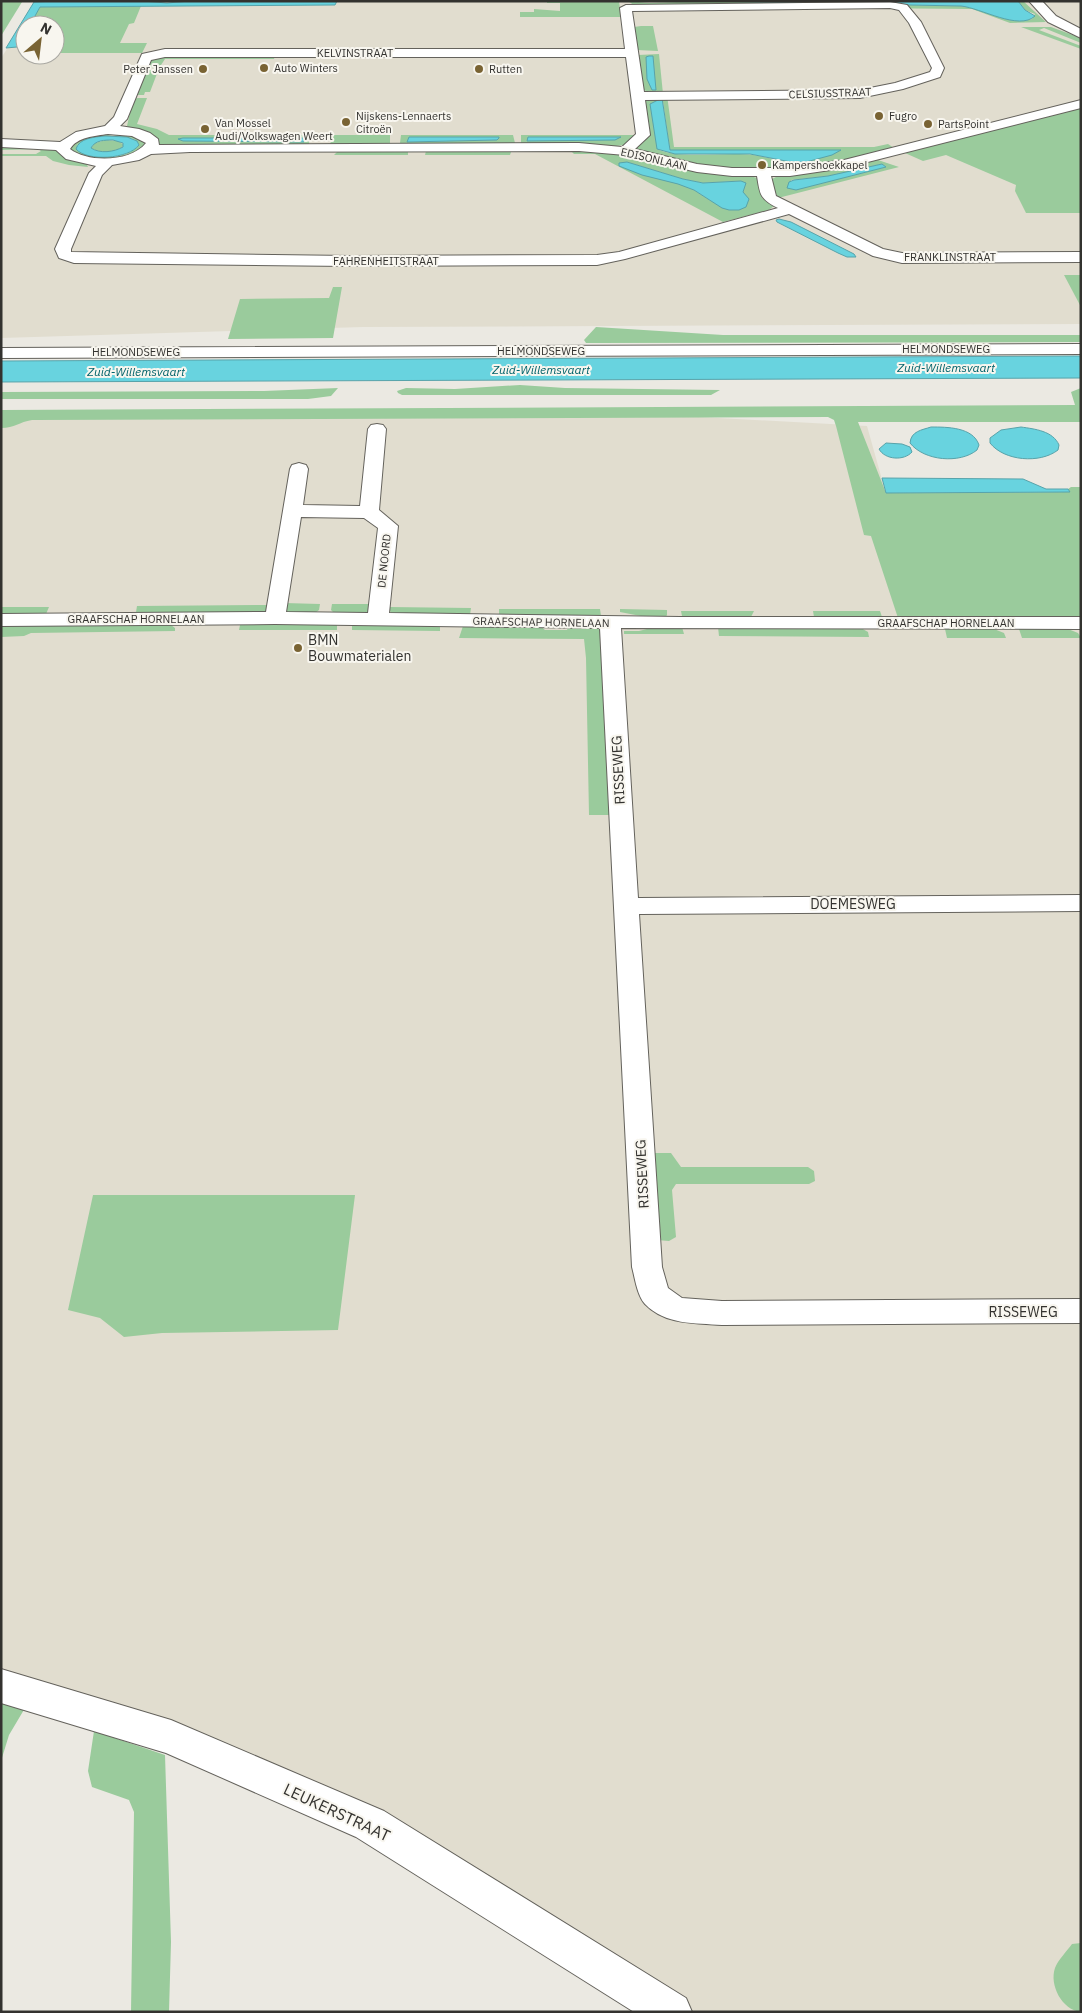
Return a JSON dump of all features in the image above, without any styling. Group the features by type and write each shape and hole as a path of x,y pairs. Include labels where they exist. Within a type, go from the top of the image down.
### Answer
{"street":[{"path":"1035,1 1052,19 1062,26 1081,34"},
{"path":"1051,1 1064,20 1062,26"},
{"name":"CELSIUSSTRAAT","path":"625,151 643,135 626,8 890,5 903,7 915,22 938,68 936,74 920,80 887,90 860,94 639,96"},
{"name":"KELVINSTRAAT","path":"116,126 146,57 151,55 174,53 631,53"},
{"name":"EDISONLAAN","path":"100,165 132,157 150,148 579,147 625,151 697,168 762,174 844,164 1081,104"},
{"path":"1,144 65,143 85,134 116,126 142,134 153,142 150,148"},
{"path":"65,143 62,150 66,154 100,165"},
{"name":"FAHRENHEITSTRAAT","path":"100,165 63,249 64,255 74,258 320,261 597,260 620,256 791,209"},
{"name":"FRANKLINSTRAAT","path":"762,174 767,194 771,199 878,253 902,258 1081,257"},
{"name":"HELMONDSEWEG","path":"1,353 1081,349"},
{"path":"292,511 369,512 377,430"},
{"path":"275,618 299,468"},
{"name":"DE NOORD","path":"369,512 388,526 378,620"},
{"name":"GRAAFSCHAP HORNELAAN","path":"1,620 275,618 610,623 1081,623"},
{"name":"RISSEWEG","path":"610,623 647,1267 655,1295 675,1309 722,1312 1081,1311"},
{"name":"DOEMESWEG","path":"625,906 1081,903"},
{"name":"LEUKERSTRAAT","path":"1,1686 171,1738 370,1824 672,2012"}],"shaded area":[{"path":"39,1 1081,1 1081,324 363,327 1,338 1,58 15,37 15,65 65,65 65,15 30,15"},
{"path":"589,411 867,426 914,594 1081,596 1081,2012 681,2012 396,1851 167,1745 1,1693 1,413"}],"green space":[{"path":"1,1 22,2 1,36"},
{"path":"547,1 619,1 621,17 520,17 520,12 534,12 534,9 560,11 560,3 547,3"},
{"path":"628,1 649,3 705,1 961,6 1014,20 1032,19 1035,14 1025,10 1018,1 1023,1 1046,22 1010,23 972,9 635,6"},
{"path":"141,6 134,23 129,24 120,43 147,43 142,53 65,53 65,15 36,15 40,7"},
{"path":"653,26 658,51 637,50 634,27"},
{"path":"1021,27 1051,27 1081,38 1081,43 1044,28 1039,30 1081,46 1081,49"},
{"path":"659,54 663,94 650,93 642,89 638,55"},
{"path":"165,55 275,56 274,59 165,59 159,68 146,67 149,59"},
{"path":"150,70 158,71 150,92 145,92 144,95 137,95 145,72"},
{"path":"667,95 674,147 874,147 888,144 894,148 843,162 781,171 708,167 635,149 644,101 652,96","holes":["663,102 670,150 840,150 800,163 742,154 690,155 666,152 657,149"]},
{"path":"147,98 137,124 157,129 169,135 310,135 309,144 303,146 157,145 127,126 133,99","holes":["304,138 304,142 183,141 179,139"]},
{"path":"1081,108 1081,213 1026,213 1015,191 1016,185 946,155 923,161 905,153"},
{"path":"103,133 134,135 144,142 145,145 138,150 119,157 108,159 86,158 71,149 71,145 82,138","holes":["113,135 134,139 139,145 126,154 117,156 99,157 83,153 77,149 77,145 88,139"]},
{"path":"334,135 390,135 390,143 383,145 330,144"},
{"path":"401,135 513,135 515,143 508,145 405,146 400,143","holes":["409,137 499,137 497,140 408,142"]},
{"path":"521,135 636,135 624,145 616,146 527,145 521,143"},
{"path":"106,140 118,141 124,145 117,150 108,152 91,148 95,143"},
{"path":"1,146 42,146 57,150 66,158 86,163 88,167 53,161 46,156 1,156 1,154 36,154 41,151 38,149 1,150"},
{"path":"569,149 615,152 693,170 750,176 757,178 762,198 774,206 769,210 723,222 595,154 574,154","holes":["627,162 703,183 741,181 743,192 711,201 694,190"]},
{"path":"506,150 511,152 510,155 425,155 426,151"},
{"path":"338,151 408,151 408,155 334,155"},
{"path":"878,160 899,167 778,198 770,180 778,176 814,173","holes":["882,164 886,167 793,190 791,180 829,176"]},
{"path":"1064,275 1081,275 1081,307"},
{"path":"333,287 342,287 333,338 228,339 240,299 329,298"},
{"path":"596,327 723,335 1081,335 1081,342 586,343 584,340"},
{"path":"520,385 565,388 720,390 711,395 402,395 397,391 406,388 455,389"},
{"path":"338,388 331,396 308,399 1,399 1,392 264,391"},
{"path":"1081,388 1081,422 858,422 886,493 1069,492 1068,489 1071,487 1081,487 1081,620 898,618 871,536 864,535 836,426 834,420 828,417 32,420 1,428 1,410 1075,405 1071,392"},
{"path":"284,603 320,604 319,610 315,613 286,613"},
{"path":"332,604 371,604 369,613 334,613 331,610"},
{"path":"267,605 266,613 136,612 137,606"},
{"path":"1,607 49,607 46,614 1,615"},
{"path":"389,607 471,608 470,615 391,614"},
{"path":"499,609 600,609 601,616 501,616"},
{"path":"620,609 667,610 667,615 665,618 651,618 620,612"},
{"path":"681,611 754,611 751,617 688,618 682,616"},
{"path":"813,611 880,611 882,617 817,619 814,617"},
{"path":"168,623 175,628 175,631 31,633 24,636 1,637 1,625"},
{"path":"245,623 336,624 337,630 239,630 240,625"},
{"path":"352,625 437,625 440,627 440,631 352,630"},
{"path":"539,625 545,630 567,630 569,625 597,627 603,630 610,815 589,815 584,639 459,638 463,626"},
{"path":"655,627 682,627 684,634 624,634 624,631 639,631"},
{"path":"718,627 861,628 868,632 869,637 719,636"},
{"path":"945,629 994,629 1004,633 1006,638 947,638"},
{"path":"1019,629 1068,629 1078,633 1081,638 1022,638"},
{"path":"652,1153 671,1153 681,1167 808,1167 814,1171 815,1181 809,1184 676,1184 672,1190 676,1237 669,1241 657,1240"},
{"path":"93,1195 355,1195 338,1330 162,1333 124,1337 100,1318 68,1310"},
{"path":"1,1700 25,1708 9,1735 1,1761"},
{"path":"94,1731 165,1755 171,1942 169,2012 131,2012 134,1812 129,1800 92,1787 88,1771"},
{"path":"1081,1943 1081,2012 1068,2007 1063,2002 1056,1989 1054,1975 1058,1962 1072,1944"}],"water":[{"path":"337,1 335,5 40,7 36,15 26,15 34,2"},
{"path":"705,1 1018,1 1025,10 1035,16 1028,20 1010,20 961,6"},
{"path":"15,33 15,47 6,48"},
{"path":"653,56 656,90 652,90 647,79 646,57"},
{"path":"662,98 670,150 841,150 832,155 806,162 791,162 750,154 675,154 657,149 650,104"},
{"path":"105,136 127,137 137,141 139,145 134,150 118,156 108,157 89,156 76,149 80,142 84,140","holes":["104,140 123,143 123,147 111,151 103,152 91,148 95,143"]},
{"path":"409,137 499,138 497,140 407,142"},
{"path":"528,137 621,137 615,140 527,141"},
{"path":"304,138 304,142 183,141 178,139"},
{"path":"627,162 703,183 741,181 746,183 743,192 749,199 746,207 739,210 722,208 694,190 642,175 619,166 619,163"},
{"path":"882,164 886,167 796,190 787,188 789,182 794,180 828,176"},
{"path":"776,220 791,222 854,254 856,257 847,257 838,253 777,222"},
{"name":"Zuid-Willemsvaart","path":"1081,356 1081,378 1,382 1,361"},
{"path":"931,427 965,431 976,439 979,445 977,450 952,459 924,454 910,443 911,439 915,433"},
{"path":"1021,427 1048,434 1056,440 1059,445 1058,450 1042,457 1022,458 1004,454 990,443 990,438 1001,430"},
{"path":"886,443 902,444 910,447 912,452 900,458 890,457 879,449"},
{"path":"882,478 1023,479 1046,489 1068,489 1070,492 886,493"}],"place":[{"name":"Auto Winters","path":"264,68"},
{"name":"Peter Janssen","path":"203,69"},
{"name":"Rutten","path":"479,69"},
{"name":"Fugro","path":"879,116"},
{"name":"Nijskens-Lennaerts Citroën","path":"346,122"},
{"name":"PartsPoint","path":"928,124"},
{"name":"Van Mossel Audi/Volkswagen Weert","path":"205,129"},
{"name":"Kampershoekkapel","path":"762,165"},
{"name":"BMN Bouwmaterialen","path":"298,648"}]}
